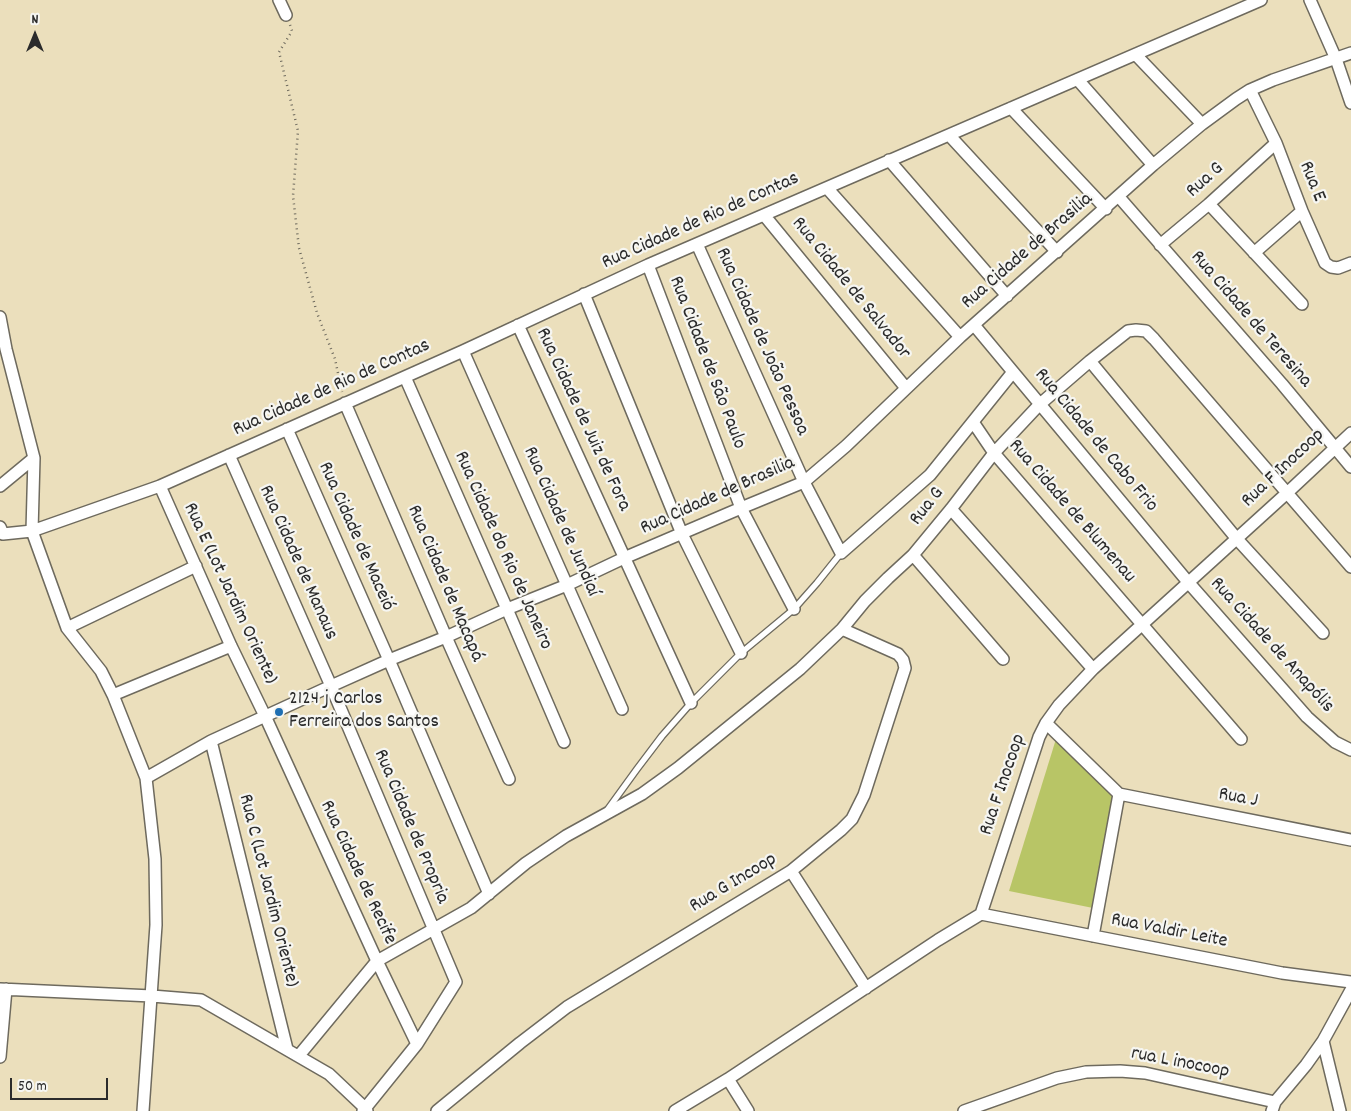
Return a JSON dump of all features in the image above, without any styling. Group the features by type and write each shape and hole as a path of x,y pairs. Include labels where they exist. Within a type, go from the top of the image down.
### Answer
{"street":[{"path":"279,0 286,14"},
{"name":"Rua Cidade de Rio de Contas","path":"0,527 3,534 32,531 160,486 648,265 1261,0"},
{"path":"1310,0 1336,59 1351,103"},
{"name":"Rua Cidade de Brasilia","path":"146,778 211,741 331,686 804,482 846,446 960,337 1153,165 1202,124 1250,90 1351,53"},
{"path":"1136,55 1202,124"},
{"path":"1078,80 1153,165"},
{"name":"Rua E","path":"1250,90 1276,143 1302,211 1325,262 1331,267 1338,268 1351,263"},
{"path":"1011,108 1106,208"},
{"path":"949,135 1057,252"},
{"name":"Rua G","path":"1160,245 1209,204 1276,143"},
{"path":"889,160 1007,296"},
{"path":"827,188 960,337"},
{"name":"Rua Cidade de Teresina","path":"1119,197 1282,384 1351,467"},
{"path":"1209,204 1302,304"},
{"path":"1254,253 1302,211"},
{"name":"Rua Cidade de Salvador","path":"764,215 906,388"},
{"name":"Rua Cidade de João Pessoa","path":"697,244 804,482 841,552"},
{"name":"Rua Cidade de São Paulo","path":"648,265 741,508 794,609"},
{"path":"584,294 682,534 741,653"},
{"path":"0,317 6,349 34,458 32,531 67,628 101,671 113,695 146,778 156,859 156,925 143,1111"},
{"name":"Rua Cidade de Juiz de Fora","path":"518,325 691,703"},
{"name":"Rua Cidade de Cabo Frio","path":"974,325 1188,582"},
{"name":"Rua G","path":"377,961 471,908 526,862 566,836 642,794 678,768 800,668 842,629 865,601 913,555 994,453 1040,405 1090,361 1128,332 1136,330 1146,331 1154,339 1287,493"},
{"name":"Rua Cidade de Jundiaí","path":"463,350 622,710"},
{"path":"1090,361 1237,539 1323,633"},
{"name":"Rua G","path":"841,552 930,475 1013,372"},
{"name":"Rua Cidade do Rio de Janeiro","path":"404,376 564,742"},
{"name":"Rua Cidade de Macapá","path":"345,403 509,779"},
{"name":"Rua Cidade de Blumenau","path":"973,422 994,453 1241,739"},
{"name":"Rua Cidade de Maceió","path":"287,429 389,660 489,894"},
{"name":"Rua F Inocoop","path":"981,914 1039,737 1059,705 1093,669 1351,433"},
{"name":"Rua Cidade de Manaus","path":"229,455 331,686"},
{"path":"0,486 34,458"},
{"name":"Rua E (Lot Jardim Oriente)","path":"160,486 231,646 265,716"},
{"path":"1287,493 1351,567"},
{"path":"950,509 1093,669"},
{"path":"913,555 1004,659"},
{"path":"67,628 196,566"},
{"name":"Rua Cidade de Anapólis","path":"1188,582 1306,717 1334,742 1351,750"},
{"name":"Rua G Incoop","path":"437,1111 567,1007 791,871 842,830 852,818 864,795 905,668 903,660 898,654 842,629"},
{"path":"113,695 231,646"},
{"name":"Rua Cidade de Propria","path":"331,686 456,982 417,1044"},
{"name":"Rua Cidade de Recife","path":"265,716 417,1044"},
{"path":"1046,723 1119,794 1093,936"},
{"name":"Rua C (Lot Jardim Oriente)","path":"211,741 287,1049"},
{"name":"Rua J","path":"1119,794 1351,840"},
{"path":"791,871 866,988"},
{"path":"675,1111 728,1079 938,940 981,914"},
{"name":"Rua Valdir Leite","path":"981,914 1282,973 1351,982"},
{"path":"301,1053 377,961"},
{"path":"0,1058 3,989 201,1000 329,1074 365,1110 417,1044"},
{"path":"1274,1107 1323,1041 1351,990"},
{"path":"1323,1041 1340,1111"},
{"name":"rua L inocoop","path":"964,1111 993,1106 1057,1078 1086,1072 1120,1071 1145,1073 1274,1107"},
{"path":"728,1079 748,1111"}],"lane":[{"path":"605,814 662,736 691,703 741,653 794,609 841,552"}],"path":[{"path":"286,14 292,31 279,52 298,131 293,196 299,248 318,314 335,359 345,403"}],"green space":[{"path":"1056,739 1116,793 1093,908 1009,891"}],"place":[{"name":"2124 j Carlos Ferreira dos Santos","path":"279,712"}]}
